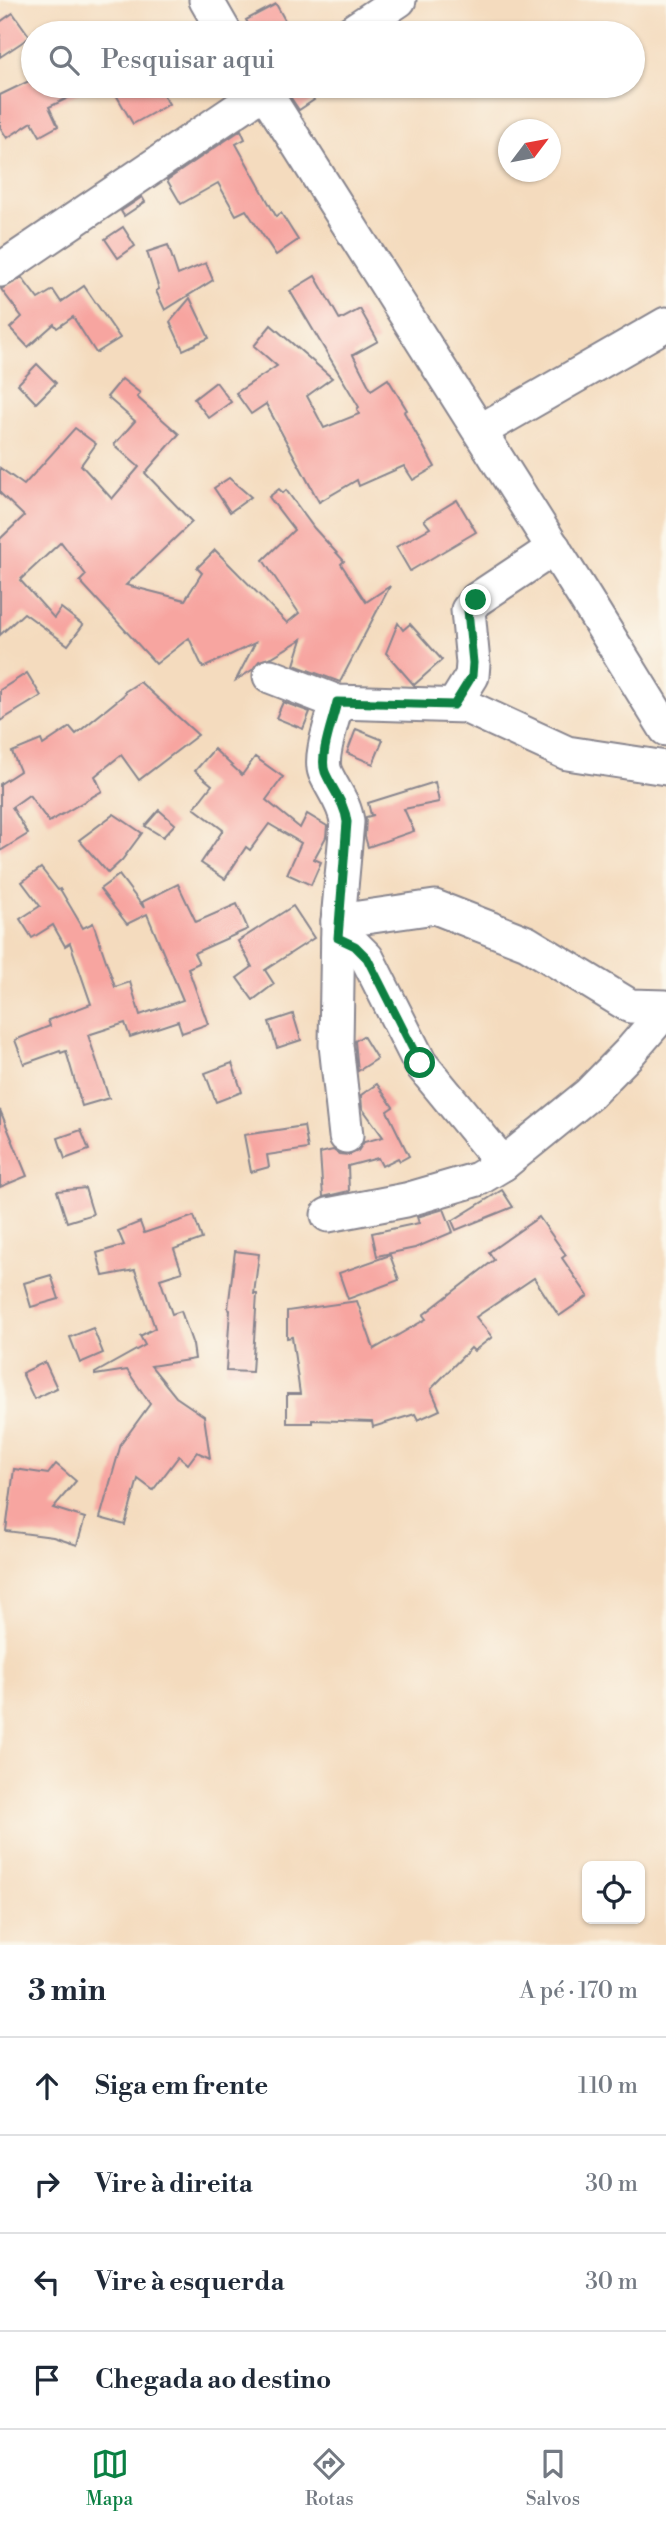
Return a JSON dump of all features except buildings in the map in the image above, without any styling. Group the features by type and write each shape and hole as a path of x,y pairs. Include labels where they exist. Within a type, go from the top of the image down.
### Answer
{"street":[{"path":"206,0 218,21"},
{"path":"368,21 399,0"},
{"path":"0,270 250,98"},
{"path":"273,98 666,729"},
{"path":"480,431 666,324"},
{"path":"454,705 472,676 468,610 476,600 554,548"},
{"path":"270,676 337,702 454,705 474,709 567,753 666,768"},
{"path":"337,702 323,762 325,772 345,810 347,822 338,929 337,1045 346,1136"},
{"path":"338,929 435,907 527,943 630,1006 666,1009"},
{"path":"338,929 367,958 420,1063 503,1164"},
{"path":"328,1215 446,1190 478,1179 503,1164 589,1094 629,1053 666,1009"}],"route":[{"path":"420,1063 367,958 355,946 338,938 347,822 345,810 325,772 323,762 337,702 454,705 472,676 468,610 476,600"}]}
